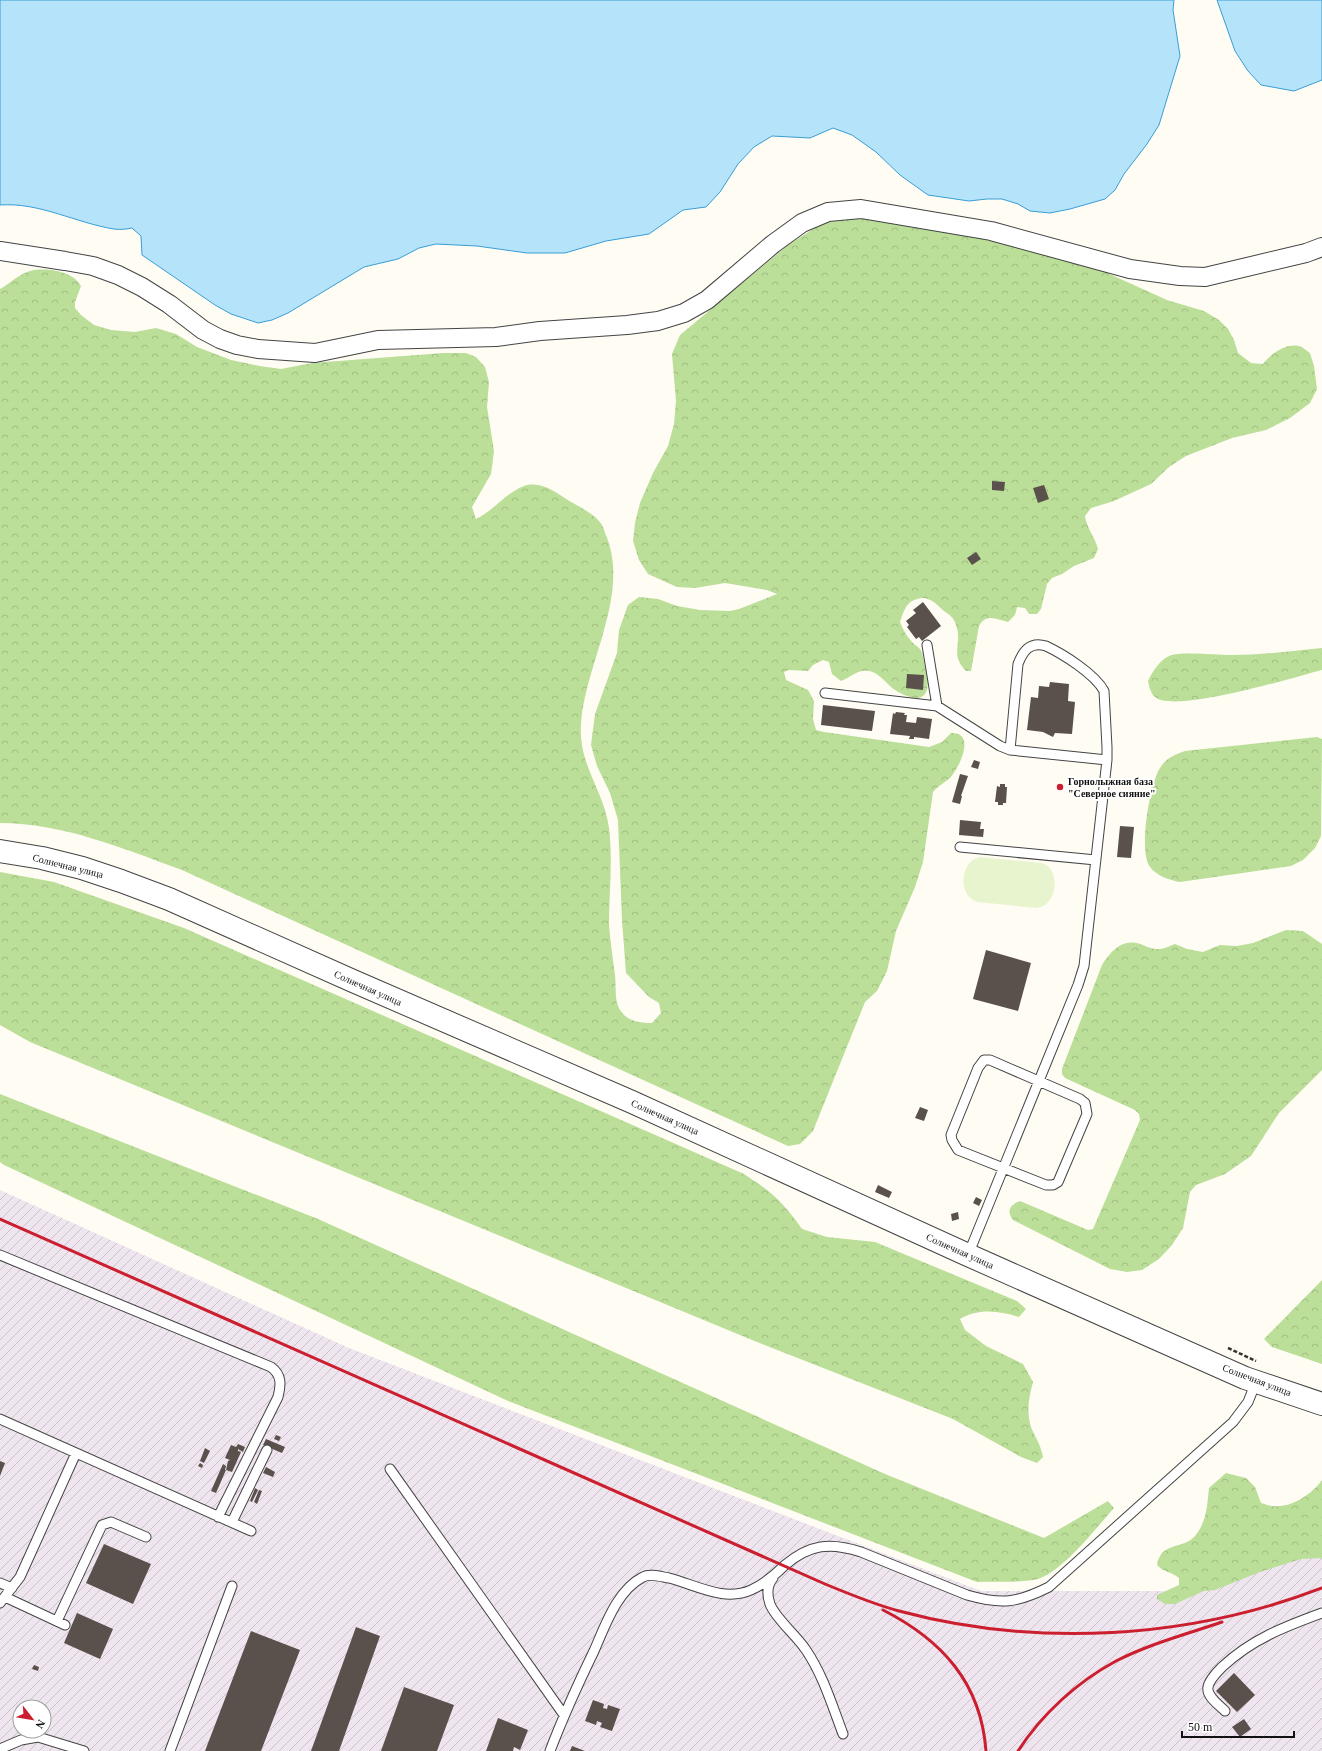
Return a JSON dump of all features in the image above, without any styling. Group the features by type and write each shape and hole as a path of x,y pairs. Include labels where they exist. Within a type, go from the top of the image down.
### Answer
{"street":[{"path":"0,252 93,266 118,275 142,287 169,304 203,330 220,339 237,345 258,349 315,353 378,340 496,337 540,331 627,326 658,321 684,313 708,300 772,244 802,223 828,212 862,209 991,231 1130,269 1180,276 1205,277 1306,253 1322,247"},
{"name":"Солнечная улица","path":"0,851 42,858 82,868 121,880 169,899 353,982 632,1102 968,1255 1256,1382 1322,1404"}],"lane":[{"path":"968,1255 1038,1080 1078,985 1084,966 1107,760 1104,691 1101,685 1093,676 1050,648 1041,644 1032,645 1027,648 1023,652 1018,664 1010,750"},
{"path":"927,645 937,706"},
{"path":"825,693 937,706 1000,746 1010,750 1107,760"},
{"path":"960,847 1096,860"},
{"path":"984,1060 990,1060 1080,1099 1085,1103 1087,1109 1058,1182 1053,1185 1046,1185 1003,1168 958,1150 952,1140 951,1135 978,1068 984,1060"},
{"path":"0,1255 271,1367 276,1371 280,1377 281,1386 278,1397 218,1516"},
{"path":"550,1751 564,1715 614,1609 633,1583 645,1576 657,1576 710,1591 742,1594 751,1590 777,1573 792,1559 808,1550 824,1546 834,1546 846,1547 861,1552 967,1595 984,1600 1012,1601 1029,1597 1049,1587 1233,1422 1248,1402 1256,1382"},
{"path":"0,1419 251,1531"},
{"path":"232,1522 267,1450"},
{"path":"76,1453 20,1577 2,1600 61,1623 102,1525 110,1522 146,1537"},
{"path":"390,1469 564,1715"},
{"path":"777,1573 769,1586 771,1606 805,1648 814,1662 823,1680 843,1734"},
{"path":"0,1582 12,1588"},
{"path":"170,1751 232,1586"},
{"path":"1225,1711 1208,1691 1209,1682 1219,1670 1234,1656 1256,1641 1290,1625 1322,1613"},
{"path":"0,1749 30,1737 38,1737 84,1751"}],"shaded area":[{"path":"0,1190 349,1348 981,1591 1189,1591 1322,1547 1322,1751 0,1751"}],"green space":[{"path":"868,217 917,228 967,235 1094,267 1167,300 1204,311 1219,320 1228,329 1234,340 1238,353 1251,363 1263,364 1274,353 1289,346 1302,347 1310,353 1314,366 1317,389 1310,403 1290,418 1266,430 1232,438 1186,456 1169,467 1151,484 1114,501 1091,508 1085,516 1098,549 1094,558 1074,566 1062,574 1052,578 1047,584 1041,609 1037,614 1029,614 1025,608 1017,607 1015,615 1008,622 992,618 985,619 979,626 971,671 966,671 958,659 958,632 950,615 926,598 912,601 907,605 900,622 907,636 922,653 928,685 924,696 913,698 905,695 892,688 873,672 869,671 858,672 841,681 832,674 829,662 823,660 813,665 808,671 789,670 784,672 786,680 808,690 814,701 813,719 816,730 929,747 942,742 951,733 959,734 963,738 964,744 964,751 958,767 950,778 933,792 923,862 915,887 896,931 887,971 877,991 865,1002 813,1131 800,1144 788,1146 182,870 116,846 70,832 24,824 0,823 0,289 26,272 36,270 58,271 72,277 81,286 75,302 75,308 81,315 94,325 111,330 135,332 156,328 176,334 197,347 231,360 281,369 312,363 443,353 466,353 476,357 485,367 489,382 487,407 494,451 491,474 472,507 476,519 524,486 543,486 586,510 596,518 603,528 612,556 613,580 610,604 605,628 584,701 581,739 587,765 602,801 609,828 611,864 609,924 617,1003 619,1009 626,1017 636,1021 652,1023 661,1013 659,1003 649,997 626,973 622,920 618,820 610,793 597,766 591,745 595,714 617,653 619,630 628,605 639,597 658,599 677,606 700,610 730,611 777,594 767,590 725,583 695,588 677,587 648,574 639,560 633,541 635,523 640,503 653,473 668,446 674,424 676,401 672,354 680,335 788,245 818,226 834,220"},
{"path":"1322,648 1322,670 1209,698 1185,701 1167,701 1154,696 1150,690 1148,681 1159,663 1165,658 1174,655 1190,653 1230,655 1276,653"},
{"path":"1317,737 1322,739 1321,836 1315,848 1303,860 1291,866 1180,882 1156,873 1150,867 1145,847 1145,833 1149,802 1156,776 1162,765 1168,759 1185,751"},
{"path":"980,857 1042,863 1048,867 1052,873 1054,880 1053,895 1044,906 1037,908 977,902 966,893 964,878 968,865 973,860"},
{"path":"0,872 54,882 184,928 744,1174 776,1198 802,1229 827,1237 875,1242 1017,1301 1026,1309 1019,1317 997,1312 982,1312 974,1313 960,1319 965,1330 986,1346 1023,1364 1033,1382 1029,1399 1029,1421 1043,1457 1037,1463 1021,1457 953,1419 757,1342 30,1042 0,1025"},
{"path":"1286,930 1303,931 1322,944 1322,1070 1279,1113 1251,1156 1225,1174 1196,1185 1190,1192 1183,1228 1172,1245 1159,1259 1142,1270 1127,1272 1110,1269 1013,1220 1010,1214 1010,1209 1014,1204 1020,1201 1088,1230 1093,1229 1140,1120 1139,1114 1135,1110 1065,1078 1062,1074 1062,1069 1102,965 1108,956 1116,948 1125,943 1139,944 1159,949 1175,944 1187,949 1203,952 1220,945 1237,946 1253,943"},
{"path":"0,1094 318,1219 885,1474 1044,1538 1108,1501 1114,1508 1087,1539 1065,1561 1043,1577 1026,1581 977,1582 508,1401 4,1165 0,1162"},
{"path":"1322,1280 1322,1364 1272,1347 1264,1339"},
{"path":"1226,1473 1246,1478 1255,1487 1261,1503 1272,1506 1287,1505 1301,1499 1313,1490 1322,1480 1322,1558 1301,1559 1260,1572 1215,1590 1204,1591 1175,1604 1165,1604 1157,1599 1157,1595 1179,1585 1179,1578 1157,1565 1159,1557 1168,1549 1185,1543 1195,1536 1204,1519 1209,1488"}],"water":[{"path":"0,0 1174,0 1173,10 1180,56 1159,125 1147,144 1124,174 1115,190 1105,199 1050,213 1030,211 1018,204 1002,199 969,201 928,195 900,175 876,152 852,135 833,128 810,138 772,136 754,147 738,164 720,192 706,207 683,210 649,234 606,241 565,253 527,253 477,246 436,244 419,248 398,259 364,267 288,313 272,320 258,323 231,314 215,305 142,255 141,236 132,228 114,229 29,207 0,205"},
{"path":"1217,0 1322,0 1322,80 1294,91 1261,85 1248,71 1235,51"}],"building":[{"path":"992,481 1005,482 1004,491 992,490"},
{"path":"1044,485 1049,499 1038,503 1033,488"},
{"path":"976,552 981,559 972,565 967,558"},
{"path":"923,602 941,626 922,641 919,637 916,639 907,627 909,625 906,621 916,613 913,610"},
{"path":"907,674 924,675 923,690 906,688"},
{"path":"1050,682 1069,684 1068,701 1075,702 1072,734 1055,733 1053,737 1043,732 1027,730 1031,697 1038,698 1039,686 1049,687"},
{"path":"823,705 875,711 872,731 821,725"},
{"path":"896,712 905,713 904,715 907,715 906,722 916,723 917,717 932,719 929,739 914,737 914,739 909,739 910,736 890,734 893,713 895,714"},
{"path":"974,760 980,762 978,769 971,767"},
{"path":"960,774 968,776 961,796 960,804 952,802"},
{"path":"1000,784 1005,784 1005,787 1007,787 1006,803 1003,803 1003,805 998,805 998,802 995,802 997,786 1000,787"},
{"path":"960,820 981,822 980,829 984,829 983,837 959,835"},
{"path":"1120,826 1134,827 1131,858 1117,857"},
{"path":"986,950 1031,963 1018,1011 973,999"},
{"path":"920,1107 928,1110 924,1121 915,1118"},
{"path":"878,1185 892,1192 889,1198 875,1192"},
{"path":"976,1197 982,1200 979,1206 973,1203"},
{"path":"958,1212 959,1219 952,1221 951,1214"},
{"path":"276,1435 281,1437 279,1441 274,1439"},
{"path":"266,1439 285,1447 282,1453 263,1445"},
{"path":"238,1444 245,1447 243,1452 238,1449 238,1451 241,1452 232,1472 226,1470 228,1461 230,1460 225,1458 231,1445 236,1447"},
{"path":"205,1448 210,1451 204,1463 200,1461"},
{"path":"0,1461 5,1463 0,1476"},
{"path":"200,1463 203,1465 202,1468 198,1466"},
{"path":"223,1464 226,1466 226,1470 216,1493 211,1491"},
{"path":"266,1467 275,1472 273,1477 263,1473"},
{"path":"255,1488 258,1490 252,1502 250,1501"},
{"path":"259,1490 262,1491 257,1504 254,1502"},
{"path":"104,1544 151,1564 133,1604 86,1583"},
{"path":"77,1613 113,1629 100,1659 64,1643"},
{"path":"356,1627 380,1636 339,1751 311,1751"},
{"path":"251,1631 300,1650 261,1751 205,1751"},
{"path":"34,1665 39,1667 38,1671 32,1669"},
{"path":"1234,1673 1255,1695 1237,1712 1216,1691"},
{"path":"404,1687 454,1705 437,1751 381,1751"},
{"path":"593,1700 604,1704 603,1708 607,1709 608,1705 620,1709 612,1731 600,1727 602,1723 597,1721 596,1725 585,1721"},
{"path":"498,1718 528,1730 520,1750 514,1747 513,1751 486,1751"},
{"path":"1244,1719 1251,1729 1240,1737 1232,1727"},
{"path":"572,1746 585,1751 570,1751"}],"railway":[{"path":"0,1219 825,1584 870,1602 899,1611 951,1623 1005,1630 1058,1633 1112,1632 1166,1627 1219,1618 1271,1605 1322,1588"},
{"path":"883,1610 923,1635 955,1666 967,1684 976,1704 983,1727 986,1751"},
{"path":"1018,1751 1038,1724 1061,1700 1102,1669 1142,1649 1222,1622"}],"place":[{"name":"Горнолыжная база \"Северное сияние\"","path":"1060,787"}]}
